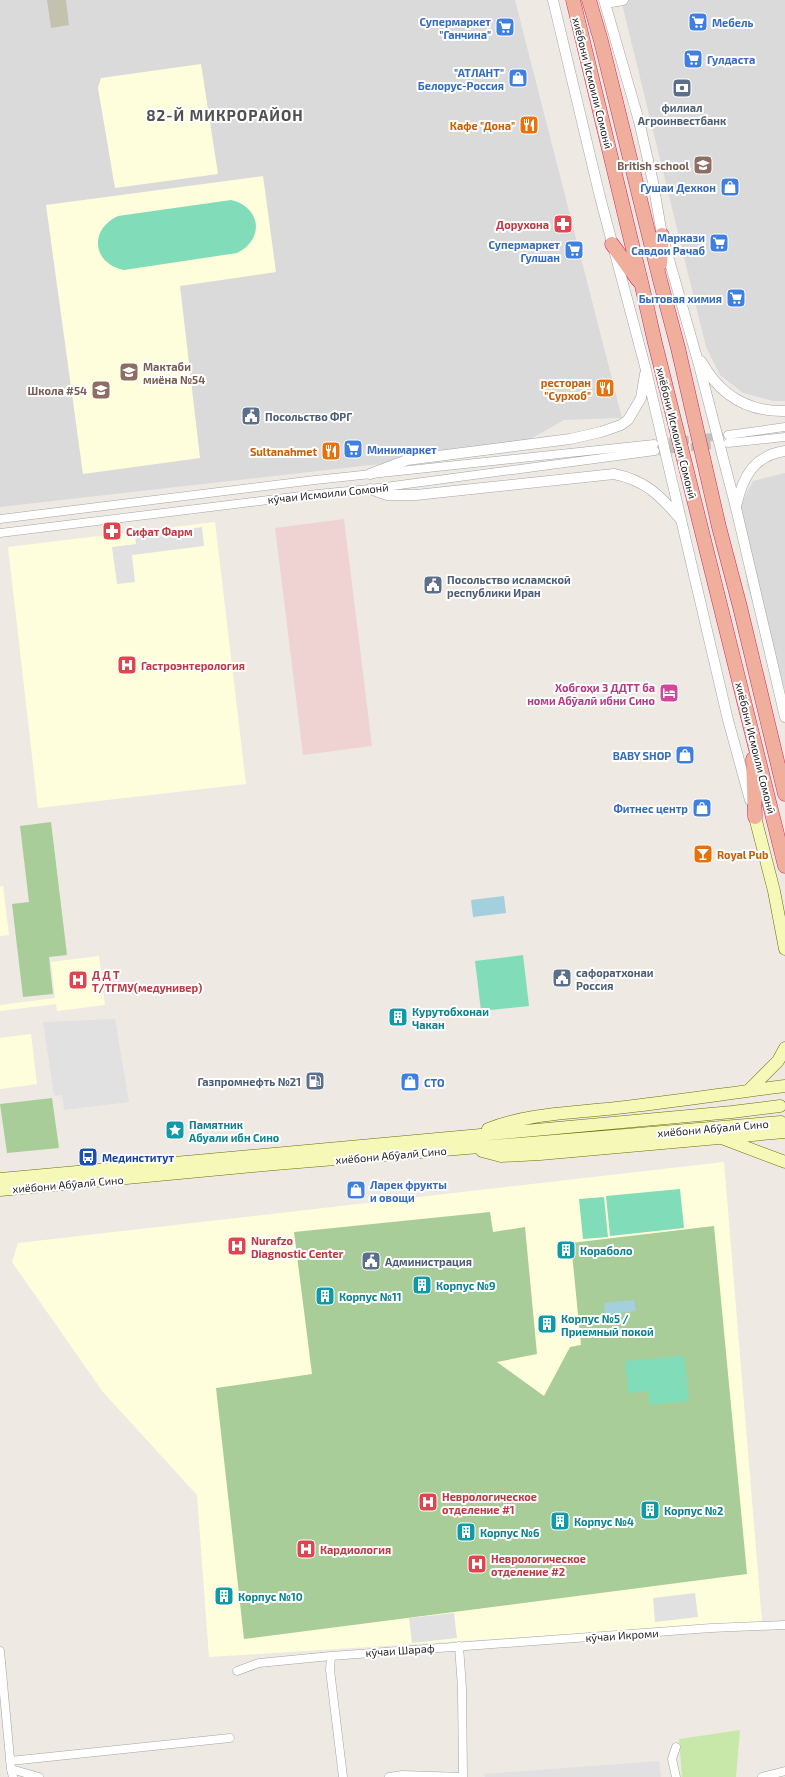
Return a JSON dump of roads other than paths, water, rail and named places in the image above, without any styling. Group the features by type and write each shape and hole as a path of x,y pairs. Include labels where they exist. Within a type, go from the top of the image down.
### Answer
{"highway":[{"path":"565,0 584,45"},
{"name":"хиёбони Исмоили Сомонӣ","path":"573,0 642,286 654,343 720,611 752,728 785,866"},
{"name":"хиёбони Исмоили Сомонӣ","path":"589,0 601,41 678,348 719,527 785,794"},
{"path":"601,41 602,1"},
{"path":"660,280 662,235"},
{"path":"612,244 642,286"},
{"path":"767,717 785,758"},
{"path":"752,728 755,817"}],"main road":[{"path":"755,817 773,887 785,949"},
{"path":"749,1090 778,1061 785,1048"},
{"path":"473,1134 508,1121 539,1115 617,1108 785,1086"},
{"name":"хиёбони Абӯалӣ Сино","path":"0,1178 473,1134 732,1112 780,1106"},
{"path":"473,1148 501,1156 540,1154 721,1138 783,1127"},
{"name":"хиёбони Абӯалӣ Сино","path":"0,1190 473,1148 783,1127"},
{"path":"721,1138 785,1162"}],"street":[{"path":"553,0 612,244 646,370 728,720 755,817"},
{"path":"623,0 602,1 639,121 653,182 662,235 694,347 736,508 785,717"},
{"path":"694,347 705,368 729,396 750,406 771,411 785,411"},
{"path":"370,474 407,460 570,439 621,425 628,420 641,398 646,370"},
{"path":"785,427 728,439 785,437"},
{"name":"кӯчаи Исмоили Сомонӣ","path":"0,519 370,474 485,462 654,448 370,489 0,533"},
{"path":"736,508 740,487 752,468 767,457 785,451"},
{"path":"485,462 486,473"},
{"path":"370,489 387,495 416,495 614,474 630,477 651,488 668,504 682,521"},
{"path":"226,491 228,505"},
{"name":"кӯчаи Икроми","path":"459,1646 785,1624"},
{"path":"389,1777 402,1775 463,1777 462,1688 459,1646"},
{"name":"кӯчаи Шараф","path":"237,1671 259,1663 459,1646"},
{"path":"0,1651 11,1769"},
{"path":"330,1656 330,1670 342,1777"},
{"path":"11,1769 230,1738"},
{"path":"676,1747 672,1759 676,1777"},
{"path":"11,1769 39,1777"},
{"path":"762,1777 785,1771"}],"water":[{"path":"504,896 506,913 473,917 471,900"},
{"path":"634,1300 636,1311 605,1315 604,1303"}],"tunnel":[{"path":"657,443 723,436"},
{"path":"655,451 724,444"}],"place":[{"name":"Мебель","path":"698,22"},
{"name":"Супермаркет \"Ганчина\"","path":"505,27"},
{"name":"Гулдаста","path":"693,59"},
{"name":"\"АТЛАНТ\" Белорус-Россия","path":"518,78"},
{"name":"филиал Агроинвестбанк","path":"682,88"},
{"name":"Кафе \"Дона\"","path":"529,125"},
{"name":"British school","path":"703,165"},
{"name":"Гушаи Дехкон","path":"730,187"},
{"name":"Дорухона","path":"563,224"},
{"name":"Маркази Савдои Рачаб","path":"719,243"},
{"name":"Супермаркет Гулшан","path":"574,250"},
{"name":"Бытовая химия","path":"736,298"},
{"name":"Мактаби миёна №54","path":"129,372"},
{"name":"ресторан \"Сурхоб\"","path":"605,388"},
{"name":"Школа #54","path":"101,390"},
{"name":"Посольство ФРГ","path":"251,416"},
{"name":"Минимаркет","path":"353,449"},
{"name":"Sultanahmet","path":"331,451"},
{"name":"Сифат Фарм","path":"112,531"},
{"name":"Посольство исламской республики Иран","path":"433,585"},
{"name":"Гастроэнтерология","path":"127,665"},
{"name":"Хобгоҳи 3 ДДТТ ба номи Абӯалӣ ибни Сино","path":"669,693"},
{"name":"BABY SHOP","path":"685,755"},
{"name":"Фитнес центр","path":"702,808"},
{"name":"Royal Pub","path":"703,854"},
{"name":"сафоратхонаи Россия","path":"562,978"},
{"name":"Д Д Т Т/ТГМУ(медунивер)","path":"78,980"},
{"name":"Курутобхонаи Чакан","path":"398,1017"},
{"name":"Газпромнефть №21","path":"315,1081"},
{"name":"СТО","path":"410,1082"},
{"name":"Памятник Абуали ибн Сино","path":"175,1130"},
{"name":"Мединститут","path":"88,1157"},
{"name":"Ларек фрукты и овощи","path":"356,1190"},
{"name":"Nurafzo Diagnostic Center","path":"237,1246"},
{"name":"Кораболо","path":"566,1250"},
{"name":"Администрация","path":"371,1261"},
{"name":"Корпус №9","path":"422,1285"},
{"name":"Корпус №11","path":"325,1296"},
{"name":"Корпус №5 / Приемный покой","path":"547,1324"},
{"name":"Неврологическое отделение #1","path":"428,1502"},
{"name":"Корпус №2","path":"650,1510"},
{"name":"Корпус №4","path":"560,1521"},
{"name":"Корпус №6","path":"466,1532"},
{"name":"Кардиология","path":"306,1549"},
{"name":"Неврологическое отделение #2","path":"477,1564"},
{"name":"Корпус №10","path":"224,1596"}],"district":[{"name":"82-Й МИКРОРАЙОН","path":"225,115"}]}
